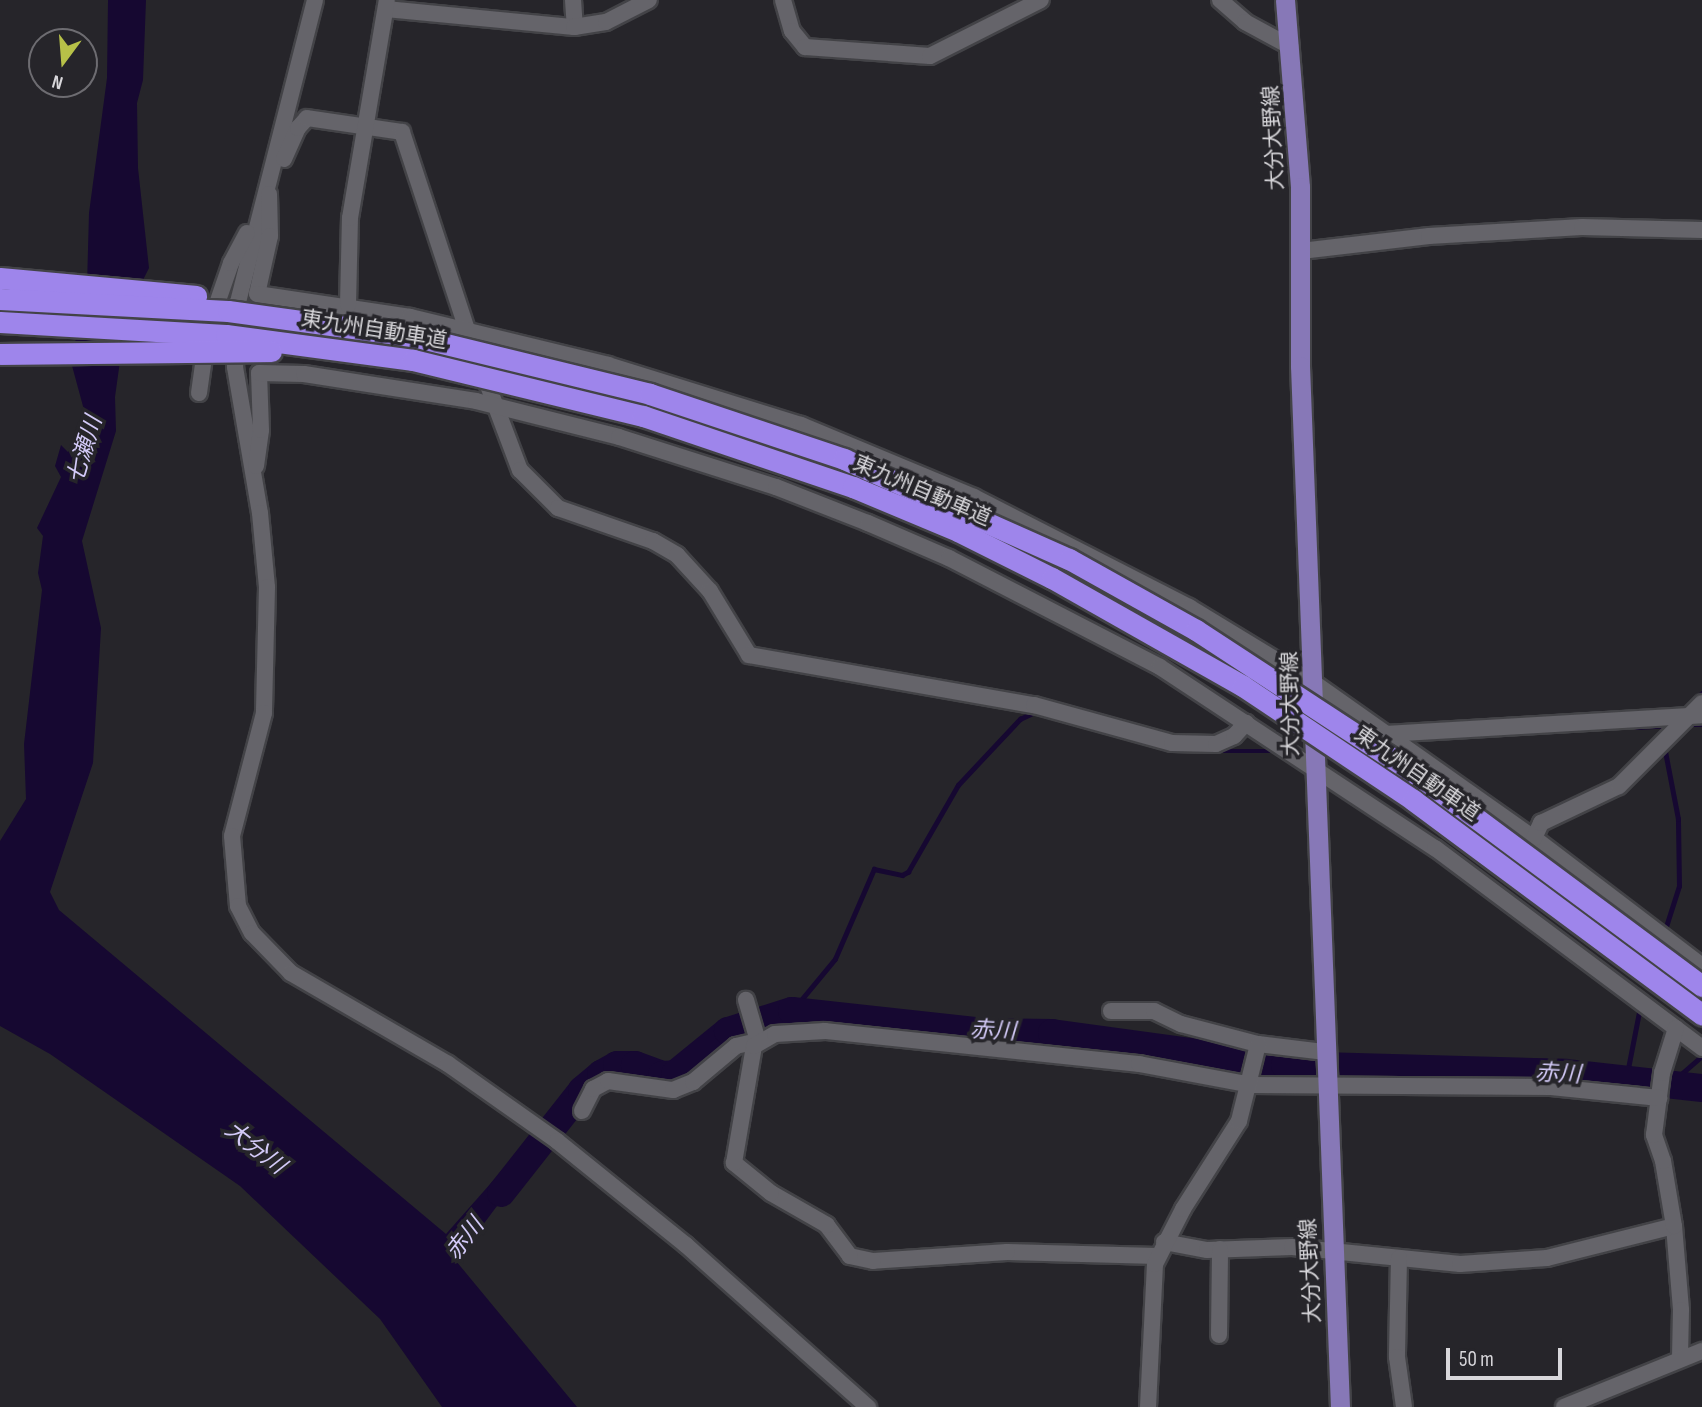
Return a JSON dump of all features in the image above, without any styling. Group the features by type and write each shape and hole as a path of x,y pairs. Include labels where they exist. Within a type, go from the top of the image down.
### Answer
{"highway":[{"path":"0,278 146,289 343,317 471,340"},
{"name":"東九州自動車道","path":"0,299 228,311 471,340 747,424 919,490 1069,559 1196,630 1344,725 1574,887 1702,986"},
{"name":"東九州自動車道","path":"0,322 160,330 353,350 472,372 643,416 853,487 970,537 1152,632 1243,686 1413,800 1702,1015"},
{"path":"0,354 353,350"}],"main road":[{"name":"大分大野線","path":"1285,0 1291,47 1301,251 1300,377 1314,683 1325,1085 1340,1407"}],"street":[{"path":"316,0 269,194 270,236 257,294 348,305 471,340 721,398 886,457 1134,577 1314,683 1534,838 1702,966"},
{"path":"573,0 575,27"},
{"path":"348,305 349,218 387,4 575,27 606,22 649,0"},
{"path":"782,0 792,31 805,47 930,56 1041,0"},
{"path":"1220,0 1245,22 1291,47"},
{"path":"868,1407 686,1245 557,1141 437,1058 291,973 252,933 238,906 231,859 232,836 264,713 267,587 254,480 235,367 238,302 257,220 303,120 313,117 366,123 404,135 513,458 542,496 569,512 653,541 677,555 710,590 749,655 1034,705 1172,743 1216,744 1234,736 1246,723"},
{"path":"199,393 216,301 240,242 257,220"},
{"path":"1301,251 1429,236 1582,227 1702,230"},
{"path":"254,480 261,430 259,373 390,386 494,406 702,462 868,523 1103,635 1315,766 1446,855 1702,1048"},
{"path":"1385,734 1699,711"},
{"path":"1534,838 1541,823 1619,786 1699,711"},
{"path":"747,1000 758,1041 749,1066 734,1163 771,1193 827,1225 850,1256 873,1261 1007,1252 1332,1250 1460,1264 1547,1258 1674,1226"},
{"path":"1111,1011 1154,1011 1181,1024 1258,1044 1324,1052"},
{"path":"1676,1028 1669,1043 1654,1135 1674,1226 1681,1310 1680,1359"},
{"path":"582,1111 593,1089 608,1081 659,1091 680,1088 736,1046 775,1034 825,1031 1139,1063 1251,1085 1551,1087 1659,1098"},
{"path":"1148,1407 1150,1293 1161,1249 1234,1131 1251,1085 1258,1044"},
{"path":"1219,1335 1220,1249"},
{"path":"1399,1258 1397,1357 1404,1407"},
{"path":"1564,1407 1580,1404 1702,1351"}],"water":[{"path":"108,0 146,0 143,80 137,103 138,168 149,268 142,282 130,289 115,397 116,431 82,541 101,628 93,763 50,892 59,910 446,1234 513,1158 526,1167 456,1261 577,1407 442,1407 380,1319 240,1186 50,1054 0,1026 0,841 26,799 24,744 42,590 38,573 43,536 37,528 61,477 55,466 61,445 68,452 87,421 71,362 87,285 89,213 107,78"}],"waterway":[{"path":"1682,711 1702,693"},
{"path":"792,1011 835,959 874,869 902,875 908,872 958,785 1020,719 1035,712"},
{"path":"1636,727 1673,725"},
{"path":"1685,725 1702,725"},
{"path":"1664,746 1678,819 1679,886 1664,933"},
{"path":"1210,751 1279,751"},
{"path":"1626,1079 1640,1007"},
{"name":"赤川","path":"501,1193 582,1090 601,1074 617,1065 635,1065 662,1075 675,1074 728,1031 792,1011 984,1032 1052,1033 1285,1065 1566,1073 1702,1088"},
{"path":"1671,1083 1702,1056"}],"water label":[{"name":"七瀬川","path":"85,450"},
{"name":"大分川","path":"255,1148"}]}
